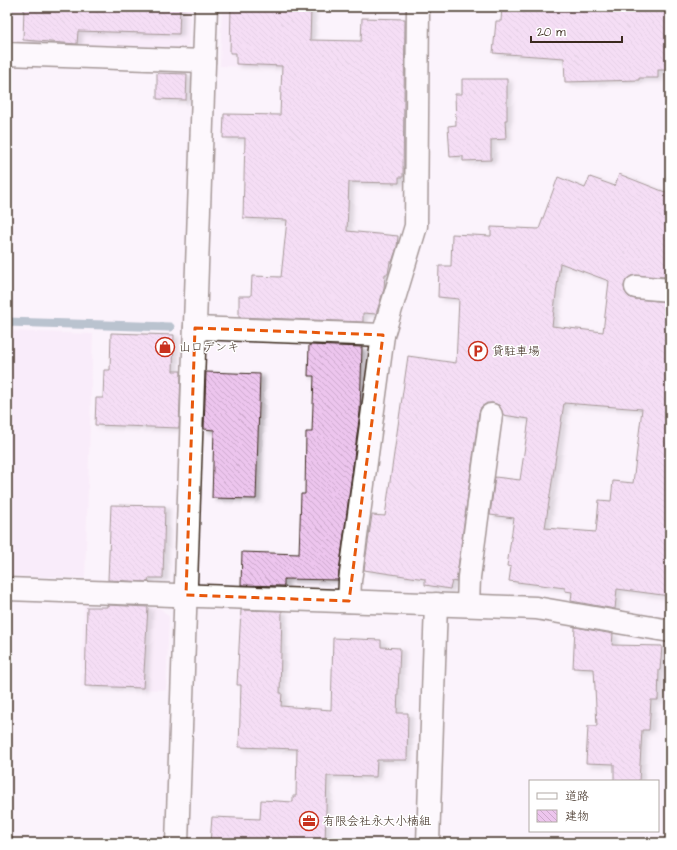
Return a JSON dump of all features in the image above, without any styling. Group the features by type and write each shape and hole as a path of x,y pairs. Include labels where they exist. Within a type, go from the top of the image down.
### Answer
{"street":[{"path":"177,843 206,7"},
{"path":"349,601 350,581 383,335 416,226 418,7"},
{"path":"7,54 204,61"},
{"path":"636,287 670,290"},
{"path":"195,328 383,335"},
{"path":"468,606 470,577 491,415"},
{"path":"7,589 536,608 670,631"},
{"path":"428,843 436,604"}],"highlighted area":[{"path":"195,328 383,335 349,601 186,595"}],"shaded area":[{"path":"7,7 190,7 188,45 182,51 7,45"},
{"path":"222,7 299,7 297,69 220,66"},
{"path":"7,331 93,334 85,578 7,576"},
{"path":"84,605 160,608 169,617 166,690 81,687"}],"building":[{"path":"24,7 180,7 179,34 78,31 77,44 23,40"},
{"path":"231,7 297,7 297,9 311,9 310,40 361,41 362,18 405,19 403,177 399,177 399,183 349,182 347,231 398,236 397,247 392,262 390,262 388,274 385,274 384,289 376,314 363,313 363,322 239,317 239,296 251,296 252,276 281,277 287,220 243,218 245,138 223,138 224,114 280,115 282,66 236,64 236,53 230,53"},
{"path":"502,7 670,7 670,70 658,70 658,78 565,82 564,58 493,53 496,21 501,21"},
{"path":"157,73 187,74 186,100 157,99"},
{"path":"462,79 507,79 507,120 505,120 506,139 491,140 491,160 463,161 463,156 450,157 448,126 456,125 455,94 462,94"},
{"path":"619,174 670,194 670,277 631,276 626,280 624,286 625,292 629,297 635,299 670,302 670,596 617,589 615,609 571,601 572,592 565,591 565,588 509,581 511,567 507,566 514,518 490,515 495,477 520,480 529,419 503,415 499,405 492,403 487,403 481,407 479,413 456,582 452,581 450,589 425,585 425,579 364,570 372,515 385,516 408,356 456,363 459,299 438,297 439,266 451,266 452,234 491,236 491,227 539,229 558,177 585,188 590,177 615,186","holes":["560,263 609,281 603,332 552,326","564,403 642,409 633,483 613,481 611,501 599,500 596,532 545,528"]},
{"path":"111,333 174,335 173,371 181,371 179,428 95,425 96,398 103,398 104,370 110,370"},
{"path":"309,345 362,347 360,412 338,580 284,579 284,586 241,585 242,552 299,554 301,494 305,494 306,432 312,432 314,376 308,376"},
{"path":"206,372 260,374 256,499 212,498 214,430 204,429"},
{"path":"111,505 165,506 163,578 149,578 148,582 108,580"},
{"path":"107,605 148,607 143,688 85,686 87,607 107,607"},
{"path":"241,610 282,611 281,706 331,710 333,638 381,640 381,647 400,648 397,713 408,713 407,760 377,760 376,777 327,776 325,843 210,843 212,817 260,819 261,800 293,802 293,796 296,796 297,749 239,747 241,685 237,685"},
{"path":"575,627 613,634 612,645 662,646 659,670 658,700 651,700 649,730 642,730 639,780 614,780 614,764 586,763 588,726 597,726 594,669 573,668"}],"waterway":[{"path":"7,322 170,327"}],"place":[{"name":"山口デンキ","path":"165,347"},
{"name":"貸駐車場","path":"478,351"},
{"name":"有限会社永大小楠組","path":"309,821"}]}
